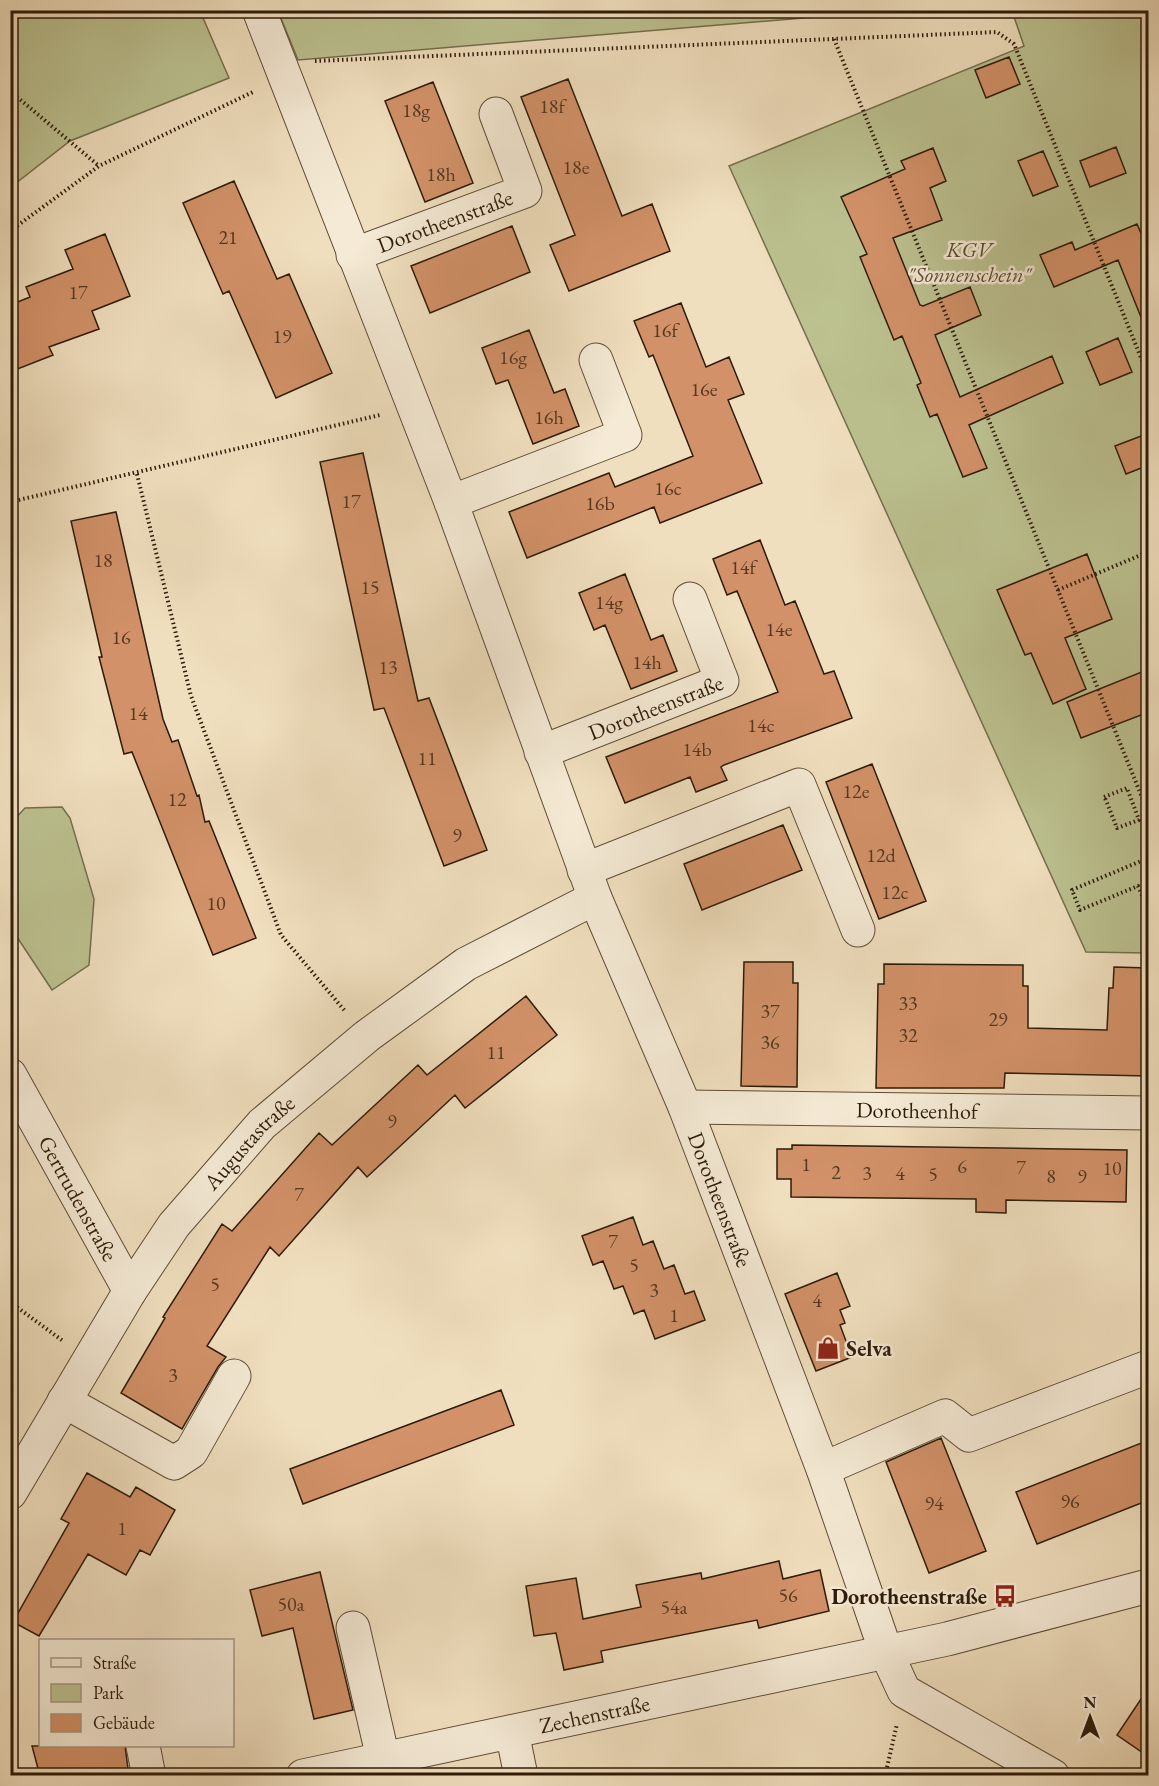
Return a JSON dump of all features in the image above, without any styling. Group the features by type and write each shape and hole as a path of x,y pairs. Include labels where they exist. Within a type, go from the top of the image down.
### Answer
{"street":[{"name":"Dorotheenstraße","path":"259,10 451,502 590,884 685,1107 823,1468 886,1652"},
{"name":"Dorotheenstraße","path":"353,255 525,191 496,114"},
{"path":"451,502 625,435 596,360"},
{"name":"Dorotheenstraße","path":"541,752 722,681 690,599"},
{"name":"Augustastraße","path":"10,1493 130,1291 174,1225 262,1124 367,1036 466,964 590,884 799,784 858,930"},
{"name":"Gertrudenstraße","path":"10,1075 130,1291"},
{"name":"Dorotheenhof","path":"685,1107 1149,1113"},
{"path":"823,1468 945,1416 969,1435 1149,1366"},
{"path":"64,1401 174,1463 191,1452 234,1376"},
{"name":"Zechenstraße","path":"303,1776 1011,1624 1149,1586"},
{"path":"353,1628 383,1758"},
{"path":"886,1652 904,1691 1053,1776"},
{"path":"512,1732 521,1776"},
{"path":"143,1747 148,1776"}],"path":[{"path":"10,231 99,166 283,69 997,32 1014,44 1149,375"},
{"path":"834,39 1149,812"},
{"path":"10,91 99,166"},
{"path":"10,502 137,474 413,407"},
{"path":"137,474 191,696 281,935 367,1036"},
{"path":"1058,590 1149,552"},
{"path":"1127,788 1140,820 1117,828 1105,798 1127,788"},
{"path":"1149,858 1072,890 1080,910 1138,886 1149,909"},
{"path":"10,1302 67,1344"},
{"path":"885,1776 904,1691"}],"green space":[{"path":"11,10 200,11 229,78 70,141 11,187"},
{"path":"278,11 887,11 298,60"},
{"name":"KGV \"Sonnenschein\"","path":"1012,11 1148,11 1148,953 1086,952 729,166 1024,46"},
{"path":"62,807 70,818 94,899 89,965 52,990 11,928 11,823 25,808"}],"building":[{"path":"1009,57 1020,84 986,98 975,70"},
{"path":"568,79 622,216 652,204 670,251 569,291 550,245 575,235 521,97"},
{"path":"433,82 473,183 425,202 385,101"},
{"path":"1116,147 1126,173 1090,187 1080,161"},
{"path":"933,148 946,181 930,188 942,220 893,238 920,305 923,306 970,287 981,315 935,335 960,397 1052,356 1063,383 969,425 987,468 963,477 937,414 930,417 917,385 921,383 902,336 894,340 860,257 867,254 841,197 905,169 901,161"},
{"path":"1043,151 1058,186 1033,196 1018,161"},
{"path":"234,181 277,279 289,274 332,373 276,398 229,291 223,294 183,203"},
{"path":"1137,224 1149,252 1147,332 1118,260 1054,287 1040,255 1072,242 1075,250"},
{"path":"512,226 530,272 430,313 411,266"},
{"path":"105,234 130,296 92,311 99,329 49,347 53,355 10,372 10,305 30,297 26,287 73,269 65,250"},
{"path":"681,303 706,367 729,357 744,394 728,400 762,483 660,523 654,507 527,558 509,512 609,473 615,487 693,456 653,355 649,357 634,321"},
{"path":"529,330 554,393 565,389 579,426 533,444 508,380 496,384 482,348"},
{"path":"1118,338 1132,372 1100,385 1086,352"},
{"path":"1149,433 1149,465 1126,474 1115,446"},
{"path":"363,453 418,701 429,698 487,850 444,866 384,708 374,710 320,462"},
{"path":"116,512 163,719 172,742 178,740 197,796 199,795 205,822 209,821 256,938 213,955 132,752 124,754 99,657 102,657 71,521"},
{"path":"760,540 785,605 795,601 824,674 834,671 852,718 724,765 721,767 727,780 696,792 690,777 625,803 606,757 778,692 737,591 727,595 713,559"},
{"path":"1087,554 1112,619 1065,638 1086,689 1053,704 1031,653 1025,655 997,590"},
{"path":"625,574 651,640 663,635 677,671 631,689 605,625 594,630 579,593"},
{"path":"1149,669 1149,712 1081,738 1067,702"},
{"path":"872,764 926,901 879,919 826,782"},
{"path":"783,825 802,870 702,910 684,864"},
{"path":"744,962 793,962 793,983 798,983 797,1087 741,1086"},
{"path":"884,964 1023,965 1023,986 1028,986 1028,1028 1107,1030 1109,988 1113,988 1114,967 1149,968 1149,1076 1005,1073 1004,1088 876,1088 878,984 884,984"},
{"path":"526,996 557,1035 465,1108 455,1095 367,1177 358,1167 279,1256 270,1247 207,1346 226,1357 182,1429 121,1393 165,1318 163,1317 222,1224 232,1231 319,1133 332,1145 418,1065 427,1075"},
{"path":"792,1145 1127,1150 1126,1202 1006,1200 1006,1213 976,1212 976,1199 791,1197 791,1179 777,1179 777,1149 792,1149"},
{"path":"633,1217 643,1245 653,1241 664,1269 674,1265 685,1294 694,1291 705,1320 655,1339 644,1310 634,1314 623,1286 614,1289 603,1261 593,1265 582,1236"},
{"path":"837,1273 850,1306 840,1310 845,1323 840,1325 852,1357 816,1371 785,1294"},
{"path":"501,1390 514,1425 303,1504 290,1469"},
{"path":"941,1438 986,1551 929,1573 886,1462"},
{"path":"1149,1440 1149,1500 1037,1544 1016,1492"},
{"path":"87,1473 130,1497 136,1487 175,1510 150,1555 140,1550 126,1575 88,1554 39,1636 13,1622 69,1523 61,1519"},
{"path":"779,1561 783,1579 820,1570 829,1611 759,1628 757,1620 601,1651 603,1662 564,1670 556,1633 534,1636 526,1586 576,1578 583,1619 641,1607 636,1585 701,1573 702,1579"},
{"path":"320,1572 353,1710 314,1719 293,1628 262,1636 250,1590"},
{"path":"1149,1687 1149,1757 1117,1735"},
{"path":"32,1746 125,1747 128,1769 102,1776 40,1776"}],"place":[{"name":"Selva","path":"828,1348"},
{"name":"Dorotheenstraße","path":"1005,1596"}]}
